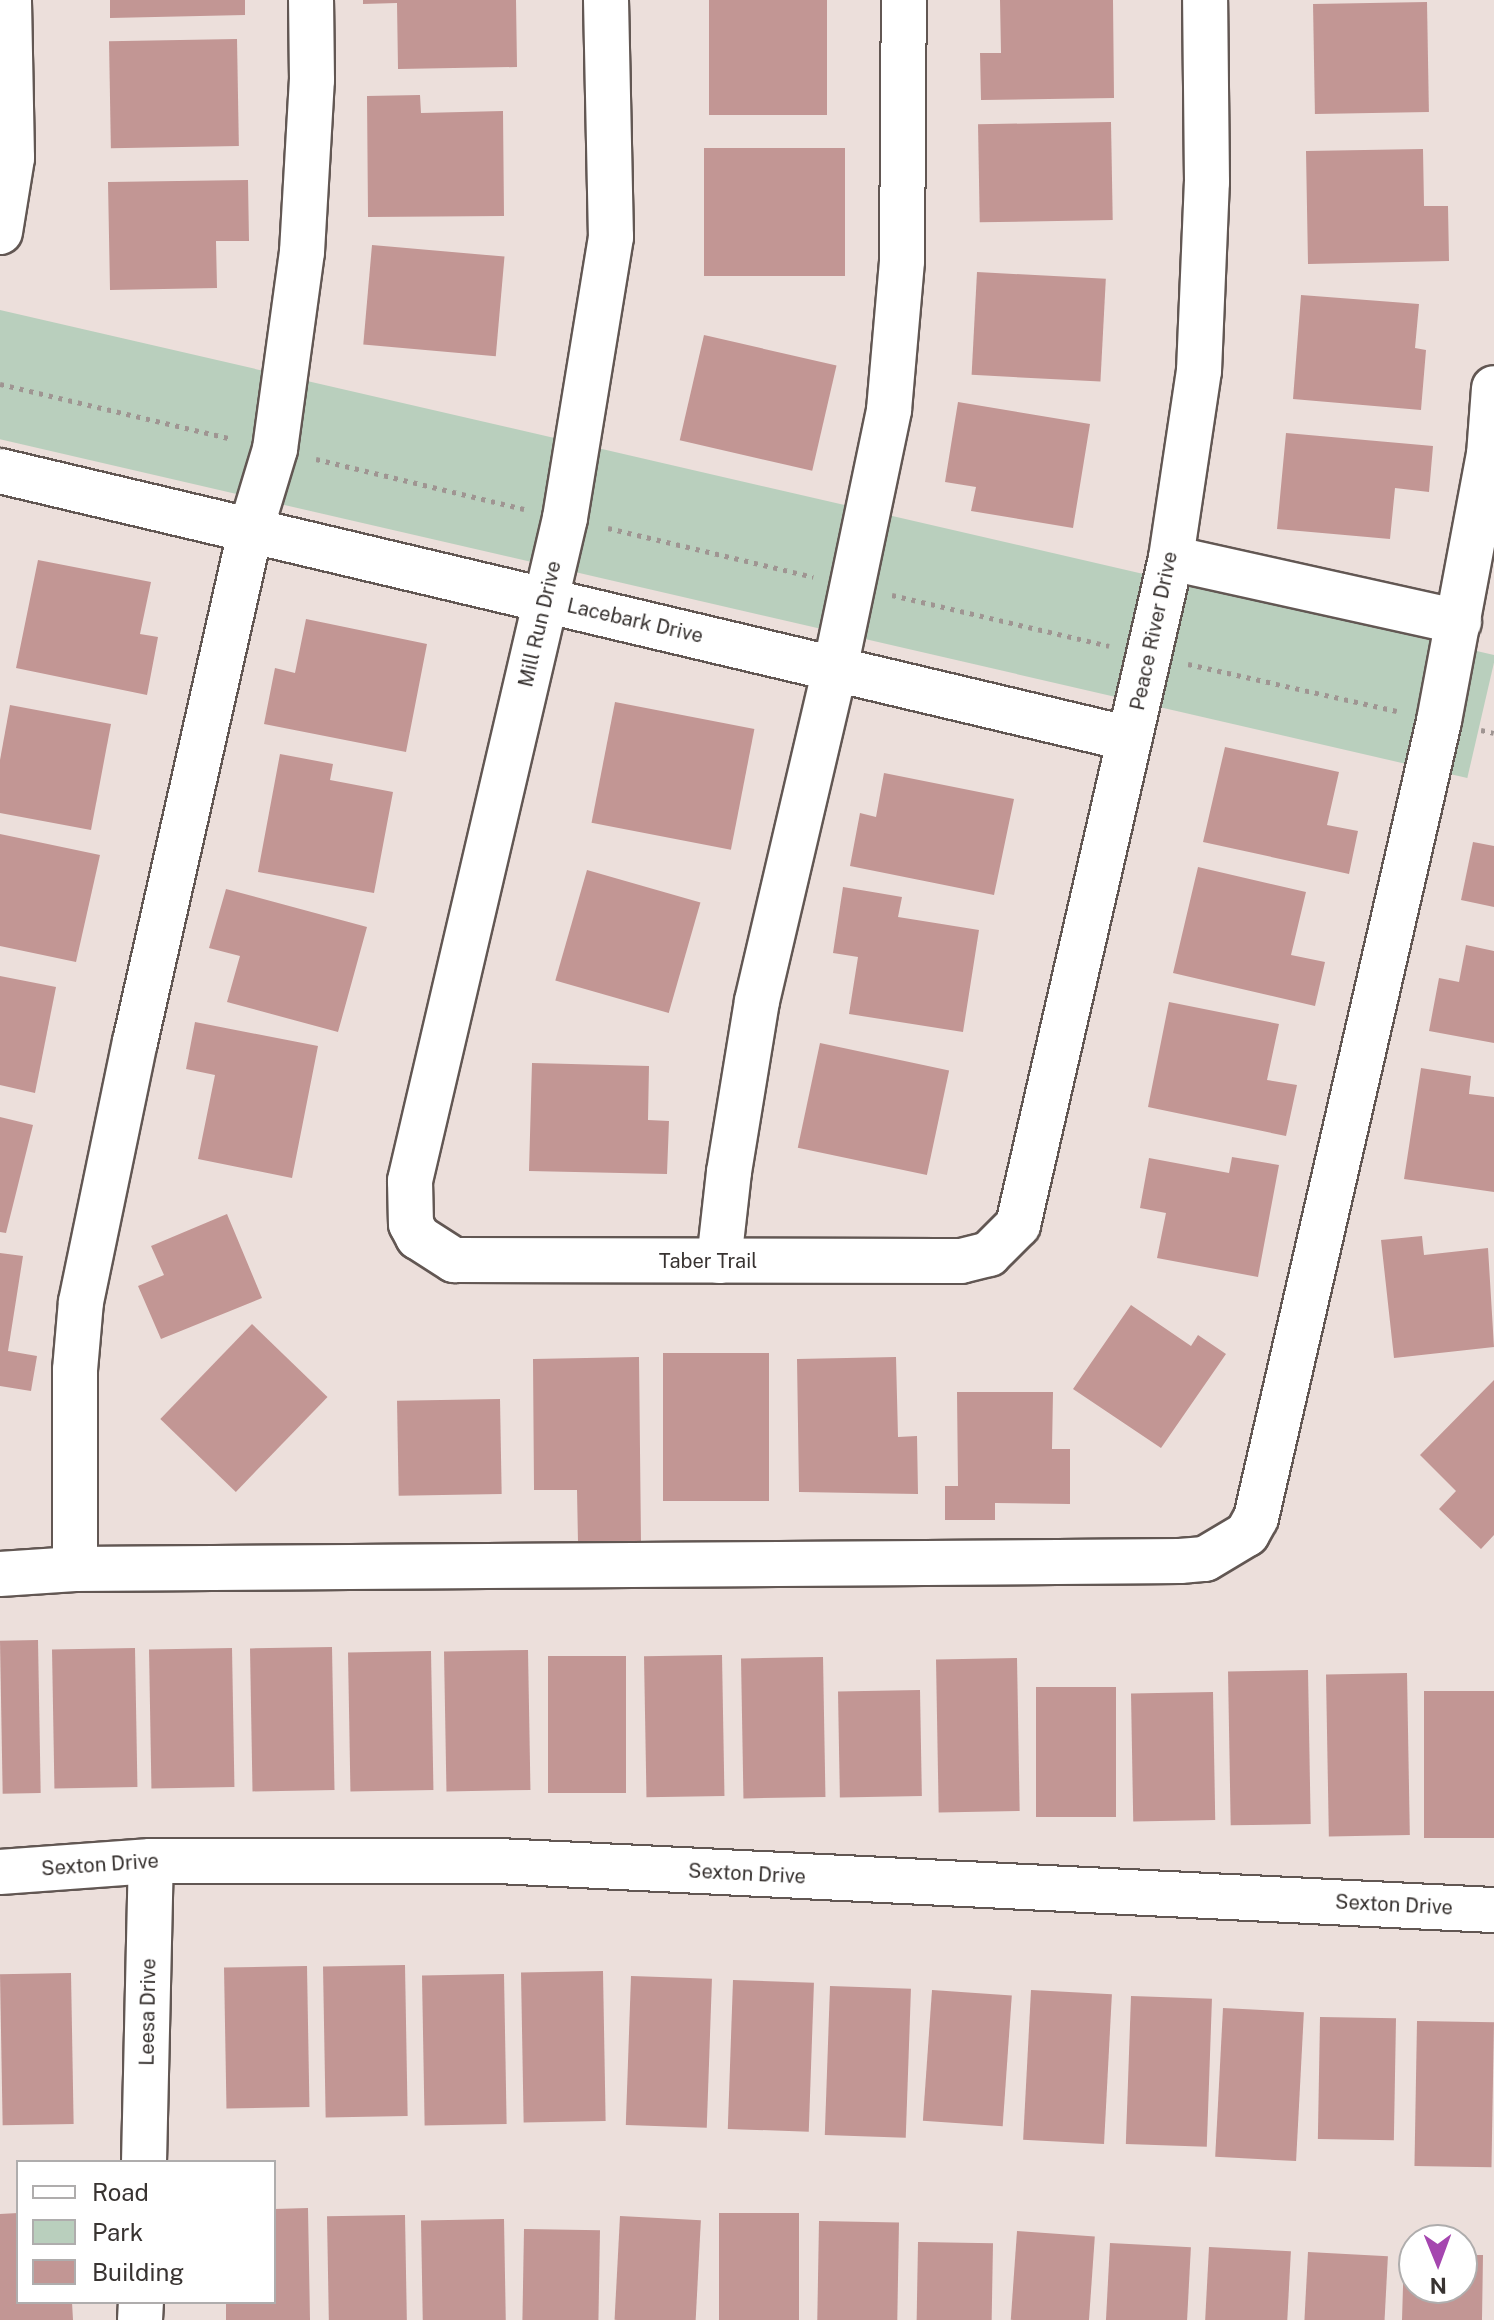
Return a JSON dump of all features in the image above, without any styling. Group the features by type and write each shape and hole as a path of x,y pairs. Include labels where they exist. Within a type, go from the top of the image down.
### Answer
{"street":[{"path":"0,232 12,158 9,0"},
{"path":"75,1569 75,1370 81,1302 135,1042 250,532 275,449 302,252 312,80 311,0"},
{"name":"Mill Run Drive","path":"418,1237 411,1224 410,1181 565,518 611,237 606,0"},
{"path":"719,1261 729,1172 757,1001 835,669 889,410 899,322 906,96 904,0"},
{"name":"Peace River Drive","path":"1001,1245 1018,1225 1171,558 1199,371 1207,182 1205,0"},
{"path":"0,1574 75,1569 1180,1561 1205,1559 1247,1534 1256,1518 1439,721 1489,455 1494,388"},
{"name":"Lacebark Drive","path":"0,471 1130,739"},
{"path":"1171,558 1459,622"},
{"name":"Taber Trail","path":"418,1237 454,1260 473,1261 961,1261 989,1254 1001,1245"},
{"name":"Sexton Drive","path":"0,1872 151,1861 498,1861 1494,1910"},
{"name":"Leesa Drive","path":"144,2160 151,1861"}],"path":[{"path":"1,384 1147,655 1494,733"}],"green space":[{"path":"0,310 1494,655 1467,778 0,439"}],"building":[{"path":"110,0 245,0 245,15 110,18"},
{"path":"363,0 516,0 517,67 398,69 397,3 363,4"},
{"path":"709,0 827,0 827,115 709,115"},
{"path":"1000,0 1113,0 1114,98 981,100 980,53 1001,53"},
{"path":"1427,2 1429,112 1315,114 1313,4"},
{"path":"237,39 239,146 111,148 109,41"},
{"path":"420,95 421,113 503,111 504,216 368,217 367,96"},
{"path":"1111,122 1113,220 980,222 978,124"},
{"path":"704,148 845,148 845,276 704,276"},
{"path":"1423,149 1424,206 1448,206 1449,261 1308,264 1306,151"},
{"path":"248,180 249,241 216,241 217,288 110,290 108,182"},
{"path":"372,245 504,257 496,356 363,345"},
{"path":"977,272 1106,279 1100,382 972,375"},
{"path":"1301,295 1419,304 1415,348 1426,350 1421,410 1293,399"},
{"path":"704,335 837,366 812,471 680,440"},
{"path":"958,402 1090,424 1073,528 971,511 976,487 945,482"},
{"path":"1286,433 1433,446 1429,492 1395,488 1390,539 1277,529"},
{"path":"38,560 151,582 140,634 158,637 147,695 16,668"},
{"path":"306,619 427,644 406,752 264,724 275,668 295,673"},
{"path":"615,702 754,729 731,850 592,823"},
{"path":"10,705 111,724 91,830 0,813 0,760"},
{"path":"1225,747 1339,772 1327,825 1358,831 1349,874 1203,842"},
{"path":"280,754 333,764 330,780 393,792 374,893 258,872"},
{"path":"884,773 1014,799 994,895 850,866 860,813 876,817"},
{"path":"0,834 100,855 76,962 0,946"},
{"path":"1473,842 1494,846 1494,907 1461,900"},
{"path":"1198,867 1306,892 1291,955 1325,962 1315,1006 1173,973"},
{"path":"587,870 700,903 669,1013 555,981"},
{"path":"843,887 902,897 898,917 979,930 963,1032 849,1014 858,957 833,953"},
{"path":"226,889 367,927 338,1032 227,1002 240,956 209,948"},
{"path":"1466,945 1494,951 1494,1043 1429,1031 1439,978 1459,982"},
{"path":"0,976 56,987 35,1093 0,1085"},
{"path":"1169,1002 1279,1024 1267,1080 1297,1085 1286,1136 1148,1107"},
{"path":"195,1022 318,1046 292,1178 198,1159 215,1075 186,1069"},
{"path":"820,1043 949,1070 927,1175 798,1148"},
{"path":"532,1063 649,1066 648,1120 669,1121 667,1174 529,1171"},
{"path":"1421,1068 1471,1076 1469,1094 1494,1097 1494,1192 1404,1179"},
{"path":"0,1117 33,1125 6,1233 0,1232"},
{"path":"1232,1157 1279,1165 1258,1277 1157,1258 1166,1213 1140,1208 1149,1158 1229,1173"},
{"path":"227,1214 262,1298 161,1339 138,1286 164,1275 151,1246"},
{"path":"1422,1236 1424,1255 1488,1248 1494,1347 1394,1358 1381,1240"},
{"path":"0,1253 23,1256 8,1351 37,1356 31,1391 0,1386"},
{"path":"1131,1305 1191,1346 1198,1335 1226,1354 1161,1448 1073,1389"},
{"path":"252,1324 328,1397 236,1492 160,1419"},
{"path":"663,1353 769,1353 769,1501 663,1501"},
{"path":"639,1357 641,1542 578,1543 577,1490 534,1490 533,1359"},
{"path":"896,1357 898,1437 917,1436 918,1494 799,1492 797,1359"},
{"path":"1494,1380 1494,1535 1481,1549 1439,1509 1456,1491 1420,1455"},
{"path":"957,1392 1053,1392 1052,1449 1070,1449 1070,1504 995,1503 995,1520 945,1520 945,1486 958,1486"},
{"path":"500,1399 502,1494 399,1496 397,1401"},
{"path":"38,1640 41,1793 3,1794 0,1641"},
{"path":"332,1647 334,1790 253,1791 250,1648"},
{"path":"135,1648 137,1787 54,1788 52,1649"},
{"path":"232,1648 234,1787 151,1788 149,1649"},
{"path":"528,1650 530,1790 446,1791 444,1651"},
{"path":"431,1651 433,1790 350,1791 348,1652"},
{"path":"722,1655 724,1796 646,1797 644,1656"},
{"path":"548,1656 626,1656 626,1793 548,1793"},
{"path":"823,1657 825,1797 743,1798 741,1658"},
{"path":"1017,1658 1020,1811 939,1812 936,1659"},
{"path":"1308,1670 1311,1824 1231,1825 1228,1671"},
{"path":"1407,1673 1410,1835 1329,1836 1326,1674"},
{"path":"1036,1687 1116,1687 1116,1817 1036,1817"},
{"path":"920,1690 922,1796 840,1797 838,1691"},
{"path":"1424,1691 1494,1691 1494,1838 1424,1838"},
{"path":"1213,1692 1215,1820 1133,1821 1131,1693"},
{"path":"405,1965 408,2116 326,2117 323,1966"},
{"path":"307,1966 309,2107 226,2108 224,1967"},
{"path":"603,1971 606,2121 524,2122 521,1972"},
{"path":"71,1973 74,2124 3,2125 0,1974"},
{"path":"504,1974 507,2124 425,2125 422,1975"},
{"path":"631,1976 712,1979 707,2128 626,2125"},
{"path":"733,1980 814,1983 809,2132 728,2129"},
{"path":"830,1986 911,1989 906,2138 825,2135"},
{"path":"932,1990 1012,1996 1003,2126 923,2121"},
{"path":"1031,1990 1112,1994 1104,2144 1023,2140"},
{"path":"1131,1996 1212,1999 1207,2147 1126,2144"},
{"path":"1223,2008 1304,2012 1296,2161 1215,2157"},
{"path":"1320,2017 1396,2018 1394,2140 1318,2139"},
{"path":"1417,2021 1494,2022 1491,2167 1414,2166"},
{"path":"308,2208 310,2320 226,2320 226,2304 276,2304 276,2209"},
{"path":"16,2213 16,2304 72,2304 73,2320 0,2320 0,2214"},
{"path":"719,2213 799,2213 799,2320 719,2320"},
{"path":"405,2215 407,2320 329,2320 327,2216"},
{"path":"620,2216 701,2220 696,2320 615,2320"},
{"path":"504,2219 506,2320 423,2320 421,2220"},
{"path":"819,2221 899,2222 897,2320 817,2320"},
{"path":"524,2229 600,2230 598,2320 522,2320"},
{"path":"1017,2231 1095,2236 1089,2320 1011,2320"},
{"path":"918,2242 993,2243 992,2320 917,2320"},
{"path":"1110,2243 1191,2247 1187,2320 1106,2320"},
{"path":"1209,2247 1291,2251 1287,2320 1205,2320"},
{"path":"1308,2252 1388,2256 1385,2320 1304,2320"},
{"path":"1478,2255 1483,2255 1482,2320 1402,2320 1402,2304 1478,2304"}]}
